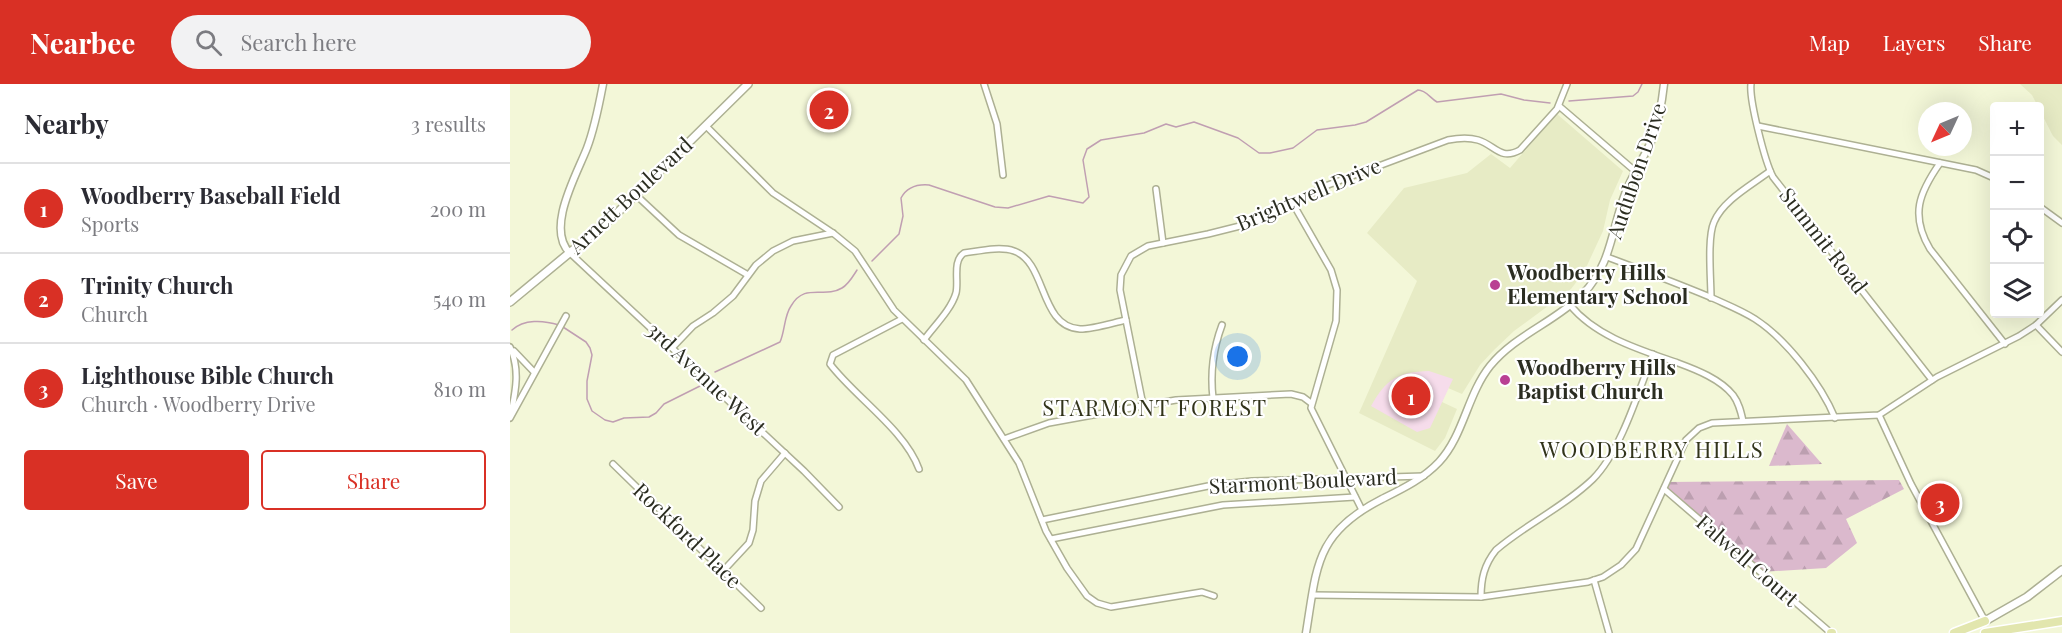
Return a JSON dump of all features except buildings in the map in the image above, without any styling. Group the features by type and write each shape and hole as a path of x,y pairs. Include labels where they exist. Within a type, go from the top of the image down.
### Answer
{"main road":[{"name":"Arnett Boulevard","path":"510,302 636,195 748,84"},
{"path":"1954,633 1985,621 2027,597 2062,570"},
{"path":"1984,633 2062,621"}],"street":[{"path":"570,253 561,239 562,218 575,176 589,142 603,84"},
{"path":"984,84 997,124 1003,175"},
{"name":"Brightwell Drive","path":"1143,405 1120,290 1123,268 1137,252 1148,246 1252,223 1328,185 1448,140 1467,138 1484,143 1496,151 1515,153 1559,106 1567,84"},
{"name":"Audubon Drive","path":"1306,633 1317,569 1324,548 1341,526 1362,510 1424,476 1438,463 1453,443 1471,398 1491,364 1511,345 1570,305 1591,285 1607,256 1624,195 1657,125 1665,84"},
{"name":"Summit Road","path":"1751,84 1758,126 1770,171 1932,380"},
{"path":"1559,106 1635,171"},
{"path":"706,126 773,193 848,245 862,259 894,310 966,380 1019,463 1051,539 1087,596 1104,606 1118,607 1203,592 1214,596"},
{"path":"1758,126 1977,170 1990,176"},
{"path":"1940,163 1921,195 1918,211 1922,231 1930,249 2005,344"},
{"path":"1711,298 1711,242 1714,222 1733,199 1770,171"},
{"path":"1156,189 1163,243"},
{"path":"636,195 679,235 748,275"},
{"path":"1292,202 1331,270 1337,290 1336,321 1311,403 1312,413 1362,510"},
{"path":"2044,210 2062,224"},
{"path":"672,348 693,326 734,296 762,258 781,246 803,238 833,233"},
{"path":"924,340 956,293 958,259 963,253 1005,249 1024,256 1032,267 1051,309 1061,320 1072,327 1084,328 1126,320"},
{"name":"3rd Avenue West","path":"570,253 785,453 839,507"},
{"path":"1607,256 1751,316 1778,338 1822,392 1835,418"},
{"path":"1313,595 1481,597 1594,580 1621,565 1636,549 1681,447 1693,432 1712,423 1879,415 1932,380 2005,344 2036,325 2062,300"},
{"path":"1570,305 1583,319 1602,332 1699,372 1726,388 1736,399 1743,421"},
{"path":"510,417 565,317"},
{"path":"902,319 833,355 830,364 900,438 919,469"},
{"path":"1213,398 1211,381 1213,354 1222,325"},
{"path":"2036,325 2062,352"},
{"path":"510,347 534,372"},
{"path":"510,347 516,371 510,417"},
{"path":"1481,597 1483,573 1486,564 1496,550 1579,490 1607,461 1626,422 1653,354"},
{"path":"1004,439 1049,423 1176,400 1291,394 1303,397 1311,403"},
{"path":"1879,415 1911,484 1985,621"},
{"path":"723,571 749,543 760,481 785,453"},
{"name":"Rockford Place","path":"614,464 761,608"},
{"name":"Starmont Boulevard","path":"1042,520 1213,485 1252,481 1424,476"},
{"name":"Falwell Court","path":"1664,489 1831,633"},
{"name":"Starmont Boulevard","path":"1051,539 1223,505 1355,497"},
{"path":"1594,580 1609,633"}],"shaded area":[{"path":"2020,84 2062,84 2062,145 2053,136 2044,118 2044,102 2036,102 2032,95"},
{"name":"Woodberry Hills Elementary School","path":"1557,114 1623,171 1610,200 1603,231 1584,272 1571,289 1514,331 1494,350 1480,365 1462,394 1448,388 1442,402 1457,409 1445,438 1435,451 1359,413 1417,281 1367,233 1404,188 1467,173 1491,154 1510,168"},
{"path":"1429,371 1453,379 1430,428 1417,432 1371,406 1382,389 1394,379 1409,373"}],"green space":[{"path":"1787,424 1822,464 1769,466"},
{"path":"1899,480 1904,489 1846,519 1857,543 1826,568 1760,572 1664,489 1666,482"}],"waterway":[{"path":"1569,101 1633,96 1642,84"},
{"path":"872,261 899,234 903,216 901,198 913,187 929,185 995,207 1008,208 1049,196 1083,203 1089,197 1083,160 1087,149 1101,140 1144,133 1166,124 1176,127 1194,122 1238,138 1259,153 1270,153 1293,148 1317,130 1366,122 1418,90 1437,102 1501,94 1550,103"},
{"path":"715,372 780,342 787,314 796,299 809,293 835,291 842,288 857,270"},
{"path":"512,330 522,324 534,322 559,325"},
{"path":"563,327 586,342 590,348 592,355 587,381 587,399 592,411 605,420 613,422 624,418 649,417 664,404 700,386"}],"place":[{"name":"Trinity Church","path":"829,110"},
{"name":"Woodberry Hills Elementary School","path":"1495,285"},
{"name":"Woodberry Hills Baptist Church","path":"1505,380"},
{"name":"Woodberry Baseball Field","path":"1411,396"},
{"name":"Lighthouse Bible Church","path":"1940,503"}],"district":[{"name":"STARMONT FOREST","path":"1155,408"},
{"name":"WOODBERRY HILLS","path":"1652,450"}]}
